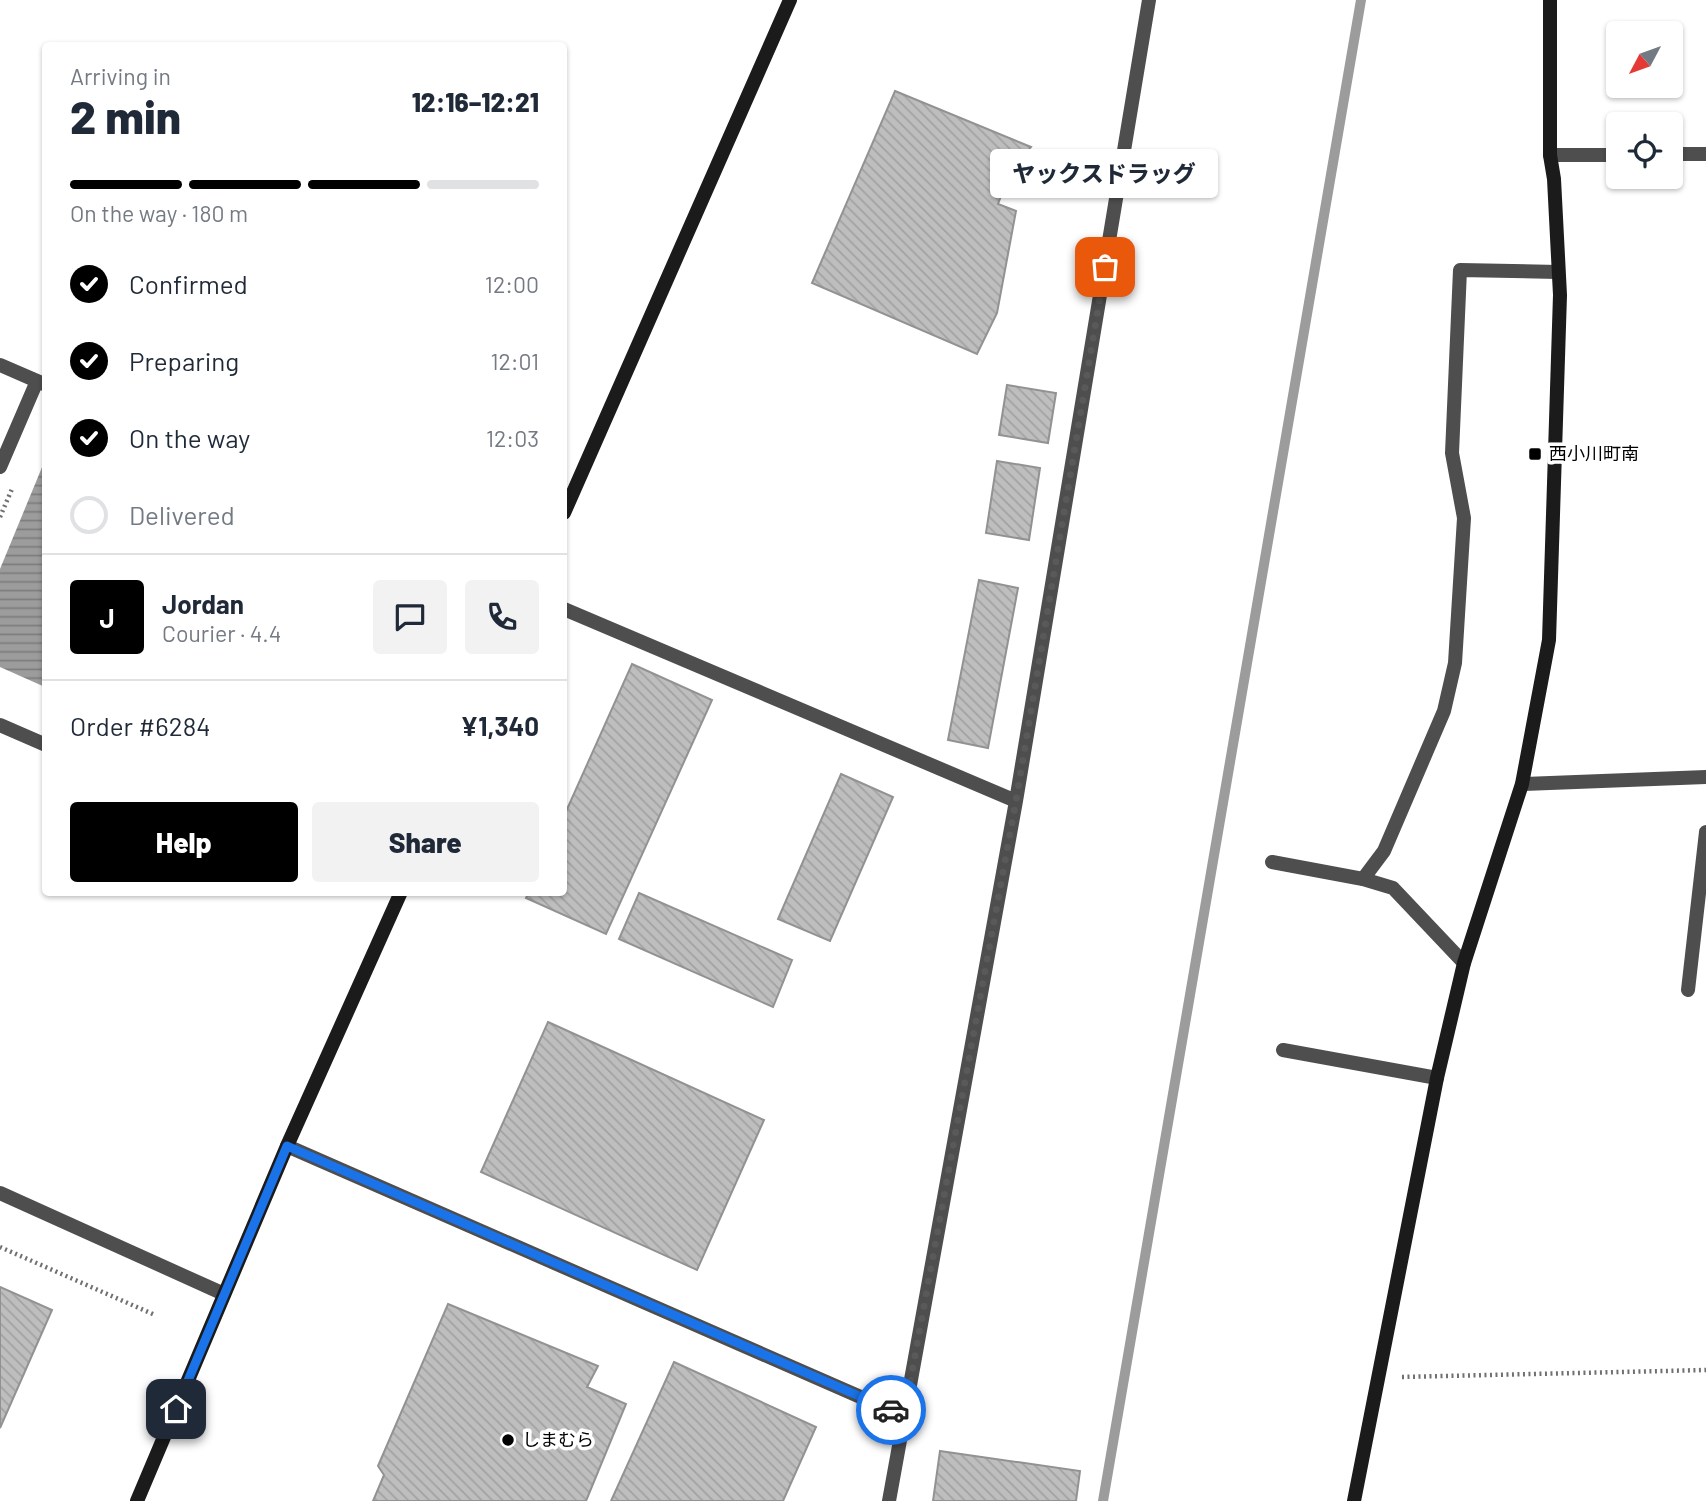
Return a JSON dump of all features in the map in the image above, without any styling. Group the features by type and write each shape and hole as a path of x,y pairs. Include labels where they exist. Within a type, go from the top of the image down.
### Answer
{"street":[{"path":"567,506 790,0"},
{"path":"889,1501 1016,801 1149,0"},
{"path":"1354,1501 1437,1078 1464,963 1522,784 1549,640 1559,309 1554,179 1550,155 1550,0"},
{"path":"1683,154 1706,154"},
{"path":"1550,155 1606,155"},
{"path":"1363,879 1384,851 1444,711 1455,663 1464,517 1452,453 1460,270 1558,272"},
{"path":"0,365 41,383 0,467"},
{"path":"567,609 1016,801"},
{"path":"0,725 42,743"},
{"path":"1522,784 1706,777"},
{"path":"1688,990 1706,832"},
{"path":"1272,862 1363,879 1393,888 1464,963"},
{"path":"138,1501 395,896"},
{"path":"1283,1050 1437,1078"},
{"path":"287,1146 904,1416"},
{"path":"0,1193 225,1294"}],"path":[{"path":"0,1247 155,1315"},
{"path":"1377,1377 1706,1370"}],"shaded area":[{"path":"42,467 42,685 0,667 0,569"}],"building":[{"path":"895,91 1031,147 1010,172 998,204 1016,211 997,313 977,354 812,283"},
{"path":"1007,385 1056,393 1048,443 999,435"},
{"path":"997,461 1040,468 1029,540 986,533"},
{"path":"979,580 1018,588 988,748 948,740"},
{"path":"632,664 712,700 606,934 526,898 567,896 567,809"},
{"path":"841,774 893,797 830,941 778,919"},
{"path":"639,893 792,960 773,1007 619,939"},
{"path":"548,1022 764,1120 697,1270 481,1172"},
{"path":"0,1287 52,1310 0,1428"},
{"path":"448,1304 598,1366 587,1387 626,1404 586,1501 373,1501 384,1475 378,1466"},
{"path":"674,1362 816,1427 783,1501 611,1501"},
{"path":"940,1451 1080,1471 1076,1501 933,1501"}],"waterway":[{"path":"1103,1501 1361,0"}],"way so far":[{"path":"891,1410 904,1416 1016,801 1105,267"}],"place":[{"name":"ヤックスドラッグ","path":"1105,267"},
{"name":"西小川町南","path":"1535,454"},
{"name":"しまむら","path":"508,1440"}],"route":[{"path":"176,1409 287,1146 891,1410"}]}
